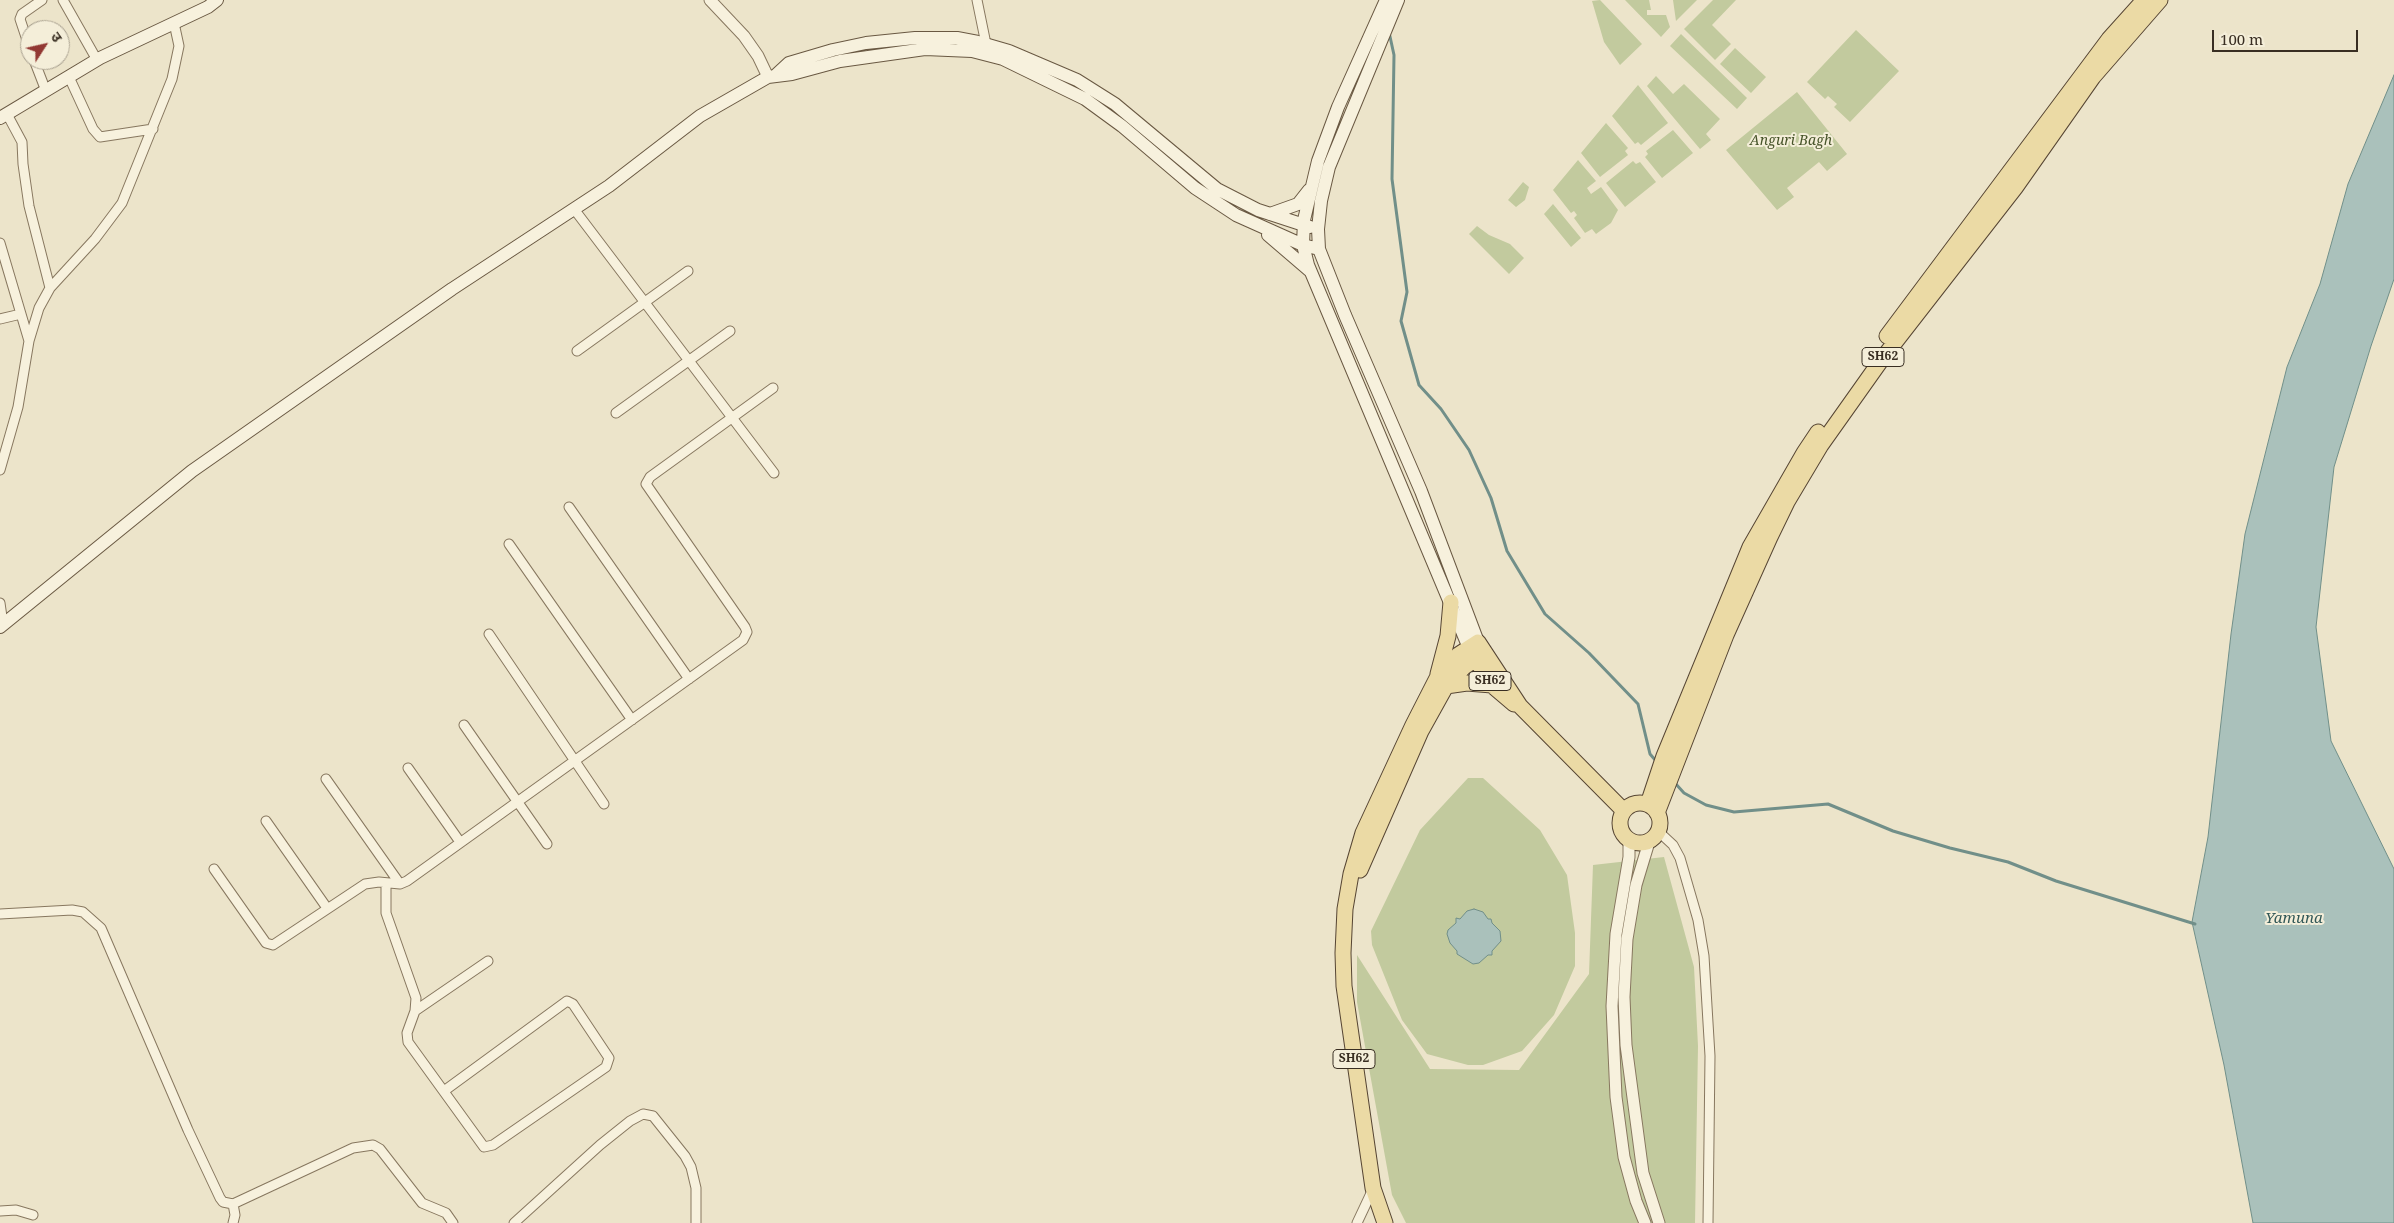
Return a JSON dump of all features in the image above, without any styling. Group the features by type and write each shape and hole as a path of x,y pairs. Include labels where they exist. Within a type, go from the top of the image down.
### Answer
{"main road":[{"path":"4,116 97,60 218,0"},
{"path":"1386,0 1360,90 1329,167 1324,186 1318,229 1319,249 1345,315 1421,491 1476,651"},
{"path":"1398,0 1348,84 1338,107 1311,188 1303,226 1303,245 1311,273 1451,602 1476,651"},
{"name":"SH62","path":"1653,808 1750,547 1804,453 1864,367 2109,39 2144,0"},
{"name":"SH62","path":"1671,757 1770,536 1787,502 1821,445 1882,359 2015,188 2093,77 2160,0"},
{"path":"1,625 192,471 444,294 609,186 700,116 772,76 789,63 833,50 866,43 915,38 957,38 986,44 1077,80 1100,93 1217,189 1239,202 1303,226 1318,229"},
{"path":"772,76 792,74 849,60 925,49 972,51 1003,59 1085,99 1122,126 1195,188 1236,215 1303,245 1319,249"},
{"path":"1348,84 1360,90"},
{"path":"1270,214 1298,204 1311,188"},
{"path":"1252,222 1294,256 1311,273"},
{"path":"1451,602 1442,682 1492,684"},
{"name":"SH62","path":"1385,1223 1373,1188 1344,986 1342,953 1347,893 1363,865 1442,682 1455,675 1476,651"},
{"name":"SH62","path":"1476,651 1492,684 1509,701 1520,706"},
{"name":"SH62","path":"1476,651 1520,706 1624,810"},
{"path":"1635,804 1653,808 1660,825 1654,837 1642,844 1629,840 1624,836 1620,823 1624,810 1635,804"}],"street":[{"path":"20,20 22,14 42,0"},
{"path":"64,0 97,60"},
{"path":"710,0 744,36 772,76"},
{"path":"977,0 986,44"},
{"path":"0,470 4,448 18,407 29,340 39,308 50,288 86,251 118,208 153,129 172,79 179,39 174,23"},
{"path":"38,70 46,90"},
{"path":"69,77 93,129 100,137 153,129"},
{"path":"4,116 22,142 29,206 50,288"},
{"path":"574,209 774,473"},
{"path":"0,243 29,340"},
{"path":"577,350 688,271"},
{"path":"0,319 21,314"},
{"path":"616,413 690,361 730,330"},
{"path":"214,869 269,945 279,942 365,884 400,884 519,802 743,640 747,632 646,484 650,477 773,388"},
{"path":"569,506 689,679"},
{"path":"509,544 632,720"},
{"path":"0,603 1,625"},
{"path":"489,634 604,804"},
{"path":"464,725 547,844"},
{"path":"408,768 460,842"},
{"path":"326,779 400,884"},
{"path":"266,821 327,908"},
{"path":"1659,1223 1643,1173 1626,1044 1624,997 1627,939 1636,885 1654,837 1673,845 1680,858 1698,920 1704,956 1710,1056 1708,1223"},
{"path":"1629,840 1629,857 1616,934 1612,1006 1616,1098 1624,1157 1636,1201 1645,1223"},
{"path":"386,883 386,913 416,998 415,1011 407,1033 408,1042 481,1144 488,1147 606,1066 609,1058 573,1004 567,1001 444,1091"},
{"path":"0,914 72,910 83,912 101,928 212,1182 220,1198 227,1204 233,1204 353,1148 373,1145 380,1149 422,1203 446,1213 453,1223"},
{"path":"415,1011 488,961"},
{"path":"514,1223 600,1145 630,1121 643,1114 653,1116 685,1156 691,1167 696,1188 696,1223"},
{"path":"1357,1223 1373,1188"},
{"path":"233,1204 235,1215 233,1223"},
{"path":"0,1211 16,1210 33,1214"}],"green space":[{"path":"1600,0 1642,44 1620,65 1604,42 1592,1"},
{"path":"1625,0 1649,0 1651,10 1647,10 1647,15 1666,15 1670,27 1661,37"},
{"path":"1673,0 1697,0 1676,21"},
{"path":"1713,0 1736,0 1712,25 1731,44 1715,60 1684,29"},
{"path":"1856,30 1899,71 1850,122 1834,107 1837,104 1828,96 1825,99 1807,82"},
{"path":"1681,34 1747,98 1737,109 1670,46"},
{"path":"1735,48 1766,77 1751,93 1720,64"},
{"path":"1656,76 1673,94 1684,84 1720,119 1706,134 1711,140 1700,149 1647,86"},
{"path":"1638,85 1668,123 1641,145 1638,142 1635,144 1612,116"},
{"name":"Anguri Bagh","path":"1797,92 1847,154 1827,171 1819,162 1787,188 1794,197 1777,210 1726,150"},
{"path":"1606,123 1628,148 1625,151 1628,155 1600,177 1581,153"},
{"path":"1673,130 1693,153 1662,178 1645,157 1648,154 1646,151"},
{"path":"1578,160 1596,181 1587,188 1591,194 1601,187 1618,210 1611,223 1596,234 1592,229 1585,233 1574,218 1577,215 1574,211 1571,213 1553,190"},
{"path":"1633,161 1636,164 1640,162 1656,182 1625,207 1606,183"},
{"path":"1523,182 1529,187 1525,200 1516,207 1508,200"},
{"path":"1553,204 1581,238 1571,247 1544,214"},
{"path":"1477,226 1489,235 1510,244 1524,258 1509,274 1469,234"},
{"path":"1468,778 1483,778 1540,830 1567,875 1575,933 1575,966 1554,1015 1522,1051 1483,1065 1468,1065 1427,1054 1402,1020 1372,945 1371,931 1420,830"},
{"path":"1664,857 1694,967 1698,1046 1695,1223 1406,1223 1392,1195 1357,1002 1357,955 1430,1069 1519,1070 1589,974 1593,865"}],"water":[{"name":"Yamuna","path":"2394,75 2394,279 2371,346 2334,467 2316,627 2331,741 2394,869 2394,1223 2253,1223 2224,1065 2192,922 2208,837 2231,634 2245,534 2287,367 2320,284 2348,184"},
{"path":"1474,909 1483,912 1488,919 1491,919 1492,923 1500,931 1501,941 1492,951 1492,955 1488,955 1479,963 1473,964 1457,954 1447,934 1448,930 1456,923 1456,918 1460,919 1467,911"}],"waterway":[{"path":"1389,32 1394,55 1392,179 1407,292 1401,321 1419,385 1441,409 1469,450 1491,498 1507,551 1545,614 1589,653 1638,704 1650,754 1656,761"},
{"path":"1675,783 1684,793 1706,805 1734,812 1828,804 1893,831 1950,848 2008,862 2056,881 2195,924"}]}
